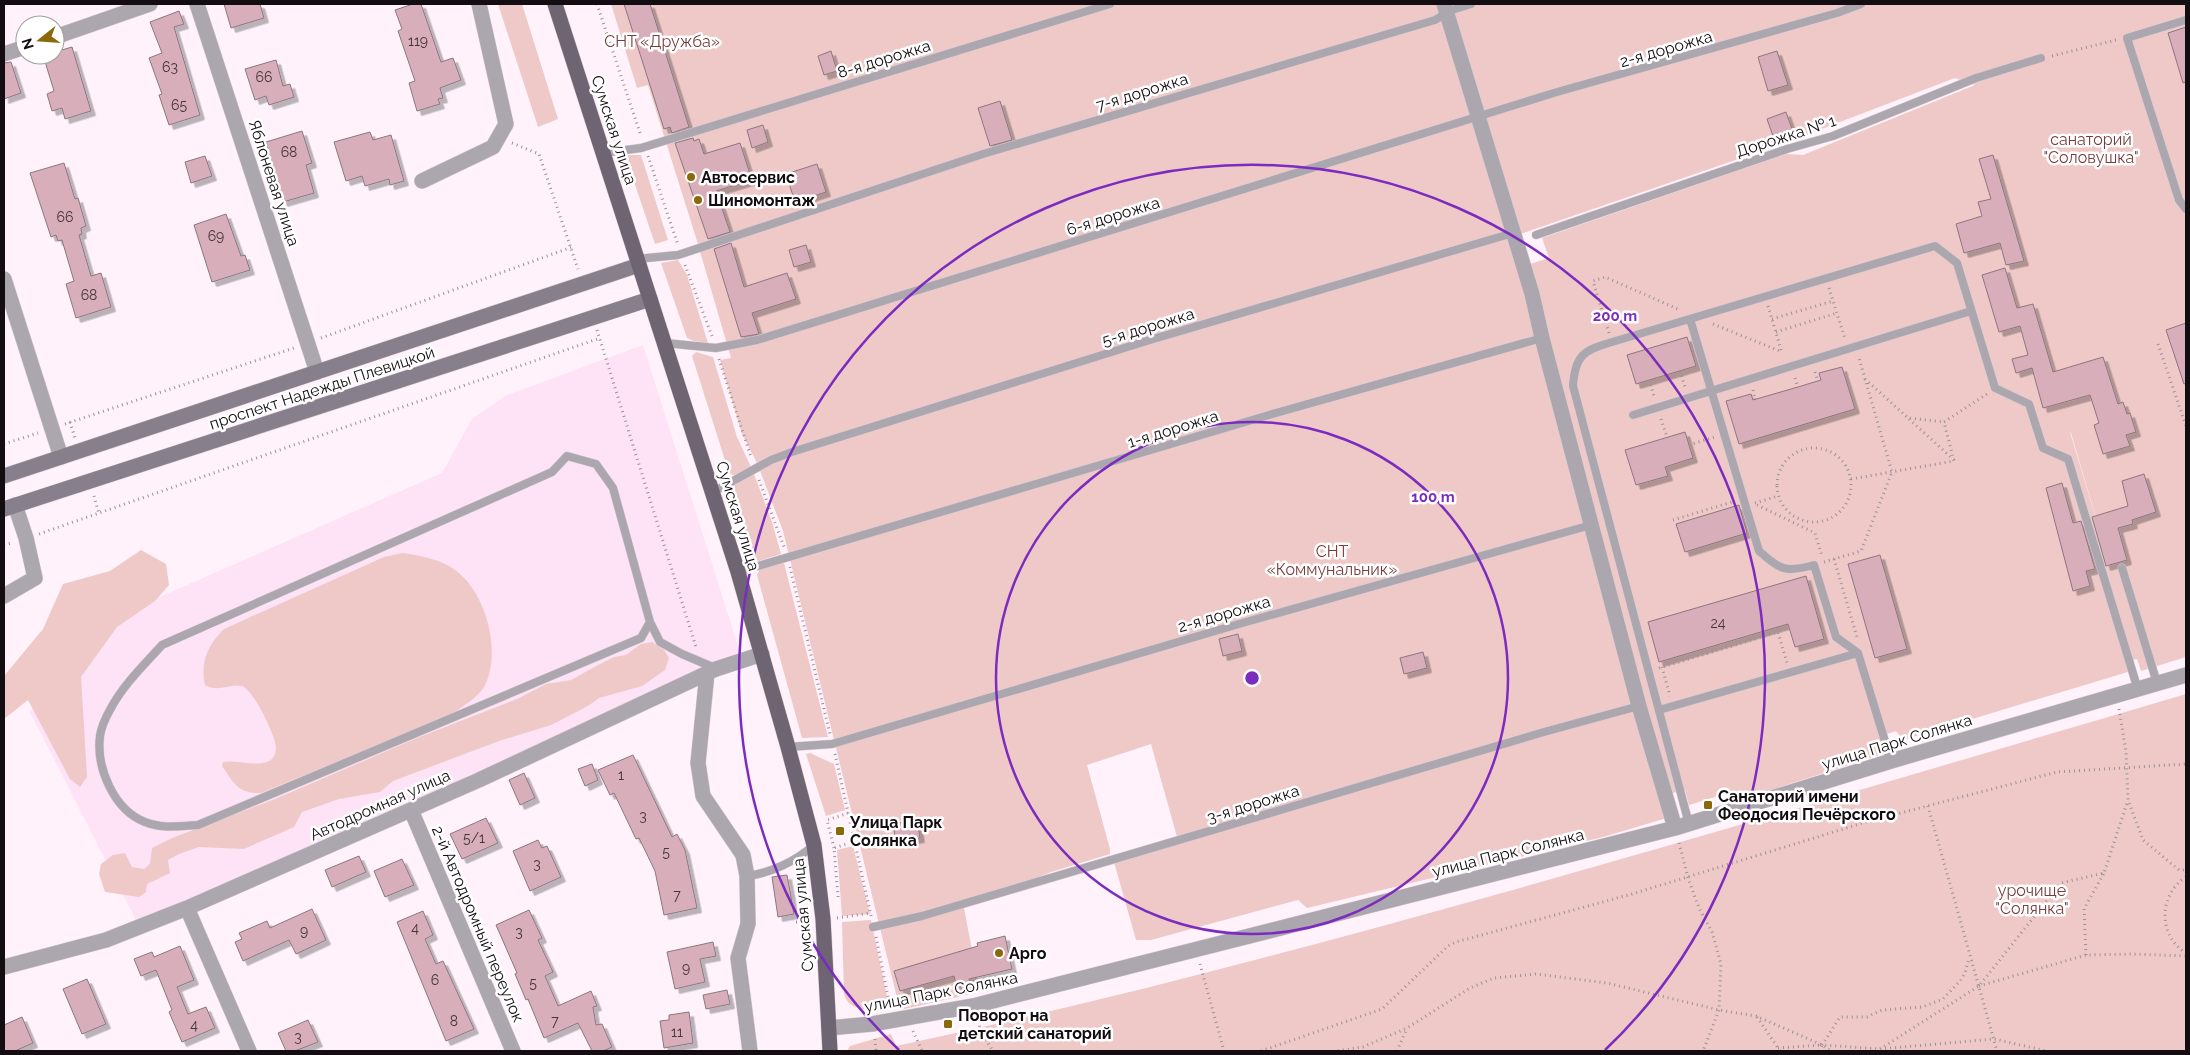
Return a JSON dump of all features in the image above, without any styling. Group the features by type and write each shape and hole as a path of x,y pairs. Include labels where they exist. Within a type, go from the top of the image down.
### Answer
{"main road":[{"name":"Сумская улица","path":"555,4 713,492 788,746 814,845 823,919 830,1051"},
{"name":"проспект Надежды Плевицкой","path":"4,476 317,372 638,262"},
{"name":"проспект Надежды Плевицкой","path":"10,507 650,299"}],"street":[{"path":"65,33 150,4"},
{"name":"Яблоневая улица","path":"197,4 317,372"},
{"path":"422,181 493,147 506,124 479,4"},
{"path":"1447,9 1477,118 1532,294 1639,706 1682,826"},
{"path":"4,279 61,457"},
{"path":"4,596 35,578 26,538 10,507"},
{"name":"Автодромная улица","path":"4,967 106,940 187,908 479,780 708,668 762,654"},
{"path":"708,668 698,763 703,796 743,855 747,876 748,924 738,958 750,1051"},
{"name":"улица Парк Солянка","path":"829,1028 893,1020 973,1006 1196,951 1682,826 1890,761 2186,675"},
{"name":"2-й Автодромный переулок","path":"411,810 513,1051"},
{"path":"187,908 249,1051"}],"lane":[{"name":"8-я дорожка","path":"603,153 645,147 1110,4"},
{"path":"1447,9 1472,4"},
{"name":"2-я дорожка","path":"1477,118 1557,92 1837,13 1861,4"},
{"name":"7-я дорожка","path":"638,262 682,254 983,154 1435,20 1447,9"},
{"path":"2186,20 2126,38 2179,200 2186,209"},
{"name":"Дорожка № 1","path":"1536,236 1787,149 1833,136 1976,78 2042,58"},
{"name":"6-я дорожка","path":"665,343 716,348 757,340 1477,118"},
{"name":"5-я дорожка","path":"713,492 755,469 792,452 1150,340 1513,233"},
{"path":"1682,826 1660,710 1573,386 1574,369 1581,356 1590,348 1934,246 1957,263 1995,388 2029,404 2043,448 2068,460 2138,690"},
{"path":"1633,415 1971,311"},
{"path":"1690,319 1759,551 1779,568 1798,569 1814,564 1836,637 1858,653 1890,761"},
{"name":"1-я дорожка","path":"738,572 1269,415 1542,338"},
{"path":"650,622 641,638 198,825 165,827 145,822 126,810 110,788 101,764 100,736 111,708 135,674 162,646 552,472 567,456 596,464 612,488 650,622 660,642 708,668"},
{"name":"2-я дорожка","path":"788,746 832,744 1239,624 1591,525"},
{"path":"2122,568 2157,683"},
{"path":"1660,710 1858,653"},
{"name":"3-я дорожка","path":"873,927 922,916 1544,732 1639,706"},
{"path":"747,876 760,874 801,856 814,845"}],"path":[{"path":"597,4 716,348 755,469 787,557 856,841 893,1020"},
{"path":"2042,58 2126,38"},
{"path":"4,444 308,343 572,247 539,154 510,142 506,124"},
{"path":"1814,564 1861,550 1892,472 1865,378 1837,313 1826,278"},
{"path":"1765,296 1787,368"},
{"path":"1772,319 1833,301"},
{"path":"1776,332 1837,313"},
{"path":"4,545 100,514 600,338 708,668"},
{"path":"2158,344 2186,426"},
{"path":"1865,378 1954,461"},
{"path":"1908,418 1944,422 1995,388"},
{"path":"1944,422 1954,461"},
{"path":"1689,445 1724,434"},
{"path":"1818,448 1834,453 1845,464 1851,479 1850,495 1842,510 1831,518 1818,522 1800,520 1787,511 1778,496 1777,477 1785,461 1798,451 1818,448"},
{"path":"1851,479 1954,461"},
{"path":"1753,503 1778,496"},
{"path":"1834,559 1861,648 1858,653"},
{"path":"1649,671 1778,632 1790,673"},
{"path":"1662,667 1673,706"},
{"path":"2117,696 2127,767 2128,800 2143,840 2179,870 2186,870"},
{"path":"1261,1051 1382,1010 1452,944 1688,878 1866,822 2056,772 2186,764"},
{"path":"2086,955 2084,909 2104,873 2128,800"},
{"path":"1928,806 1997,1051"},
{"path":"838,900 834,848 827,820 849,813"},
{"path":"1682,826 1688,878 1699,908 1712,932 1721,964 1719,1010 1703,1051"},
{"path":"834,848 856,841"},
{"path":"1979,986 2061,883 2104,873"},
{"path":"2186,877 2168,896 2164,916 2170,936 2186,954"},
{"path":"838,909 839,918"},
{"path":"1196,951 1224,1051"},
{"path":"1880,1049 1979,986 2086,955 2186,954"},
{"path":"1819,1051 1840,1017 1867,1017 1882,1010 1922,1007 1943,999 1960,980 1968,966 1969,956"},
{"path":"1338,1051 1364,1047 1407,1028 1470,988 1494,978 1536,974 1607,983 1719,1010 1756,1016 1822,1045 1831,1051"},
{"path":"973,1006 981,1032 993,1051"},
{"path":"1756,1016 1779,1049 1822,1045 1880,1049 1994,1039 2047,1051"},
{"path":"1397,1051 1407,1028"},
{"path":"1361,1051 1364,1047"}],"shaded area":[{"path":"643,345 744,665 139,926 30,712 67,663 123,613 442,473 472,419 507,395"}],"green space":[{"path":"498,4 522,4 558,119 538,127"},
{"path":"611,4 2186,4 2186,657 2141,671 2137,659 2128,661 2131,671 1903,740 1896,731 1881,736 1886,753 1737,801 1728,793 1689,805 1685,790 1668,794 1530,264 1549,258 1542,238 1786,154 1803,155 1975,85 1955,78 1785,143 1512,237 1670,817 1603,837 1307,908 1298,900 1151,940 1136,940 1114,862 1179,844 1151,744 1087,765 1110,854 1051,872 964,908 980,992 900,1010 783,531 757,463 742,434 720,360 731,358 697,241 648,85 637,88","holes":["2070,432 2071,433 2109,562"]},
{"path":"625,155 641,155 668,240 655,244"},
{"path":"678,260 687,275 708,343 687,338 661,263"},
{"path":"696,352 713,357 737,437 751,467 735,476 729,473 692,356"},
{"path":"754,474 772,522 781,554 759,561 753,559 733,488 736,484"},
{"path":"141,550 166,564 169,585 155,601 117,627 81,677 87,777 80,787 70,779 28,700 4,719 4,676 43,629 63,584 110,571"},
{"path":"403,553 425,557 454,569 470,584 478,597 489,627 491,643 492,659 484,687 473,699 452,714 261,793 247,792 237,786 222,766 223,762 255,764 267,762 274,756 276,750 275,743 264,714 247,689 237,685 215,688 205,685 205,661 214,641 224,629 384,557"},
{"path":"784,563 828,737 802,738 757,575 760,569"},
{"path":"652,642 664,650 669,658 665,670 642,686 599,698 588,706 551,725 499,741 393,781 380,792 339,799 302,812 294,827 244,849 199,847 179,854 168,860 170,873 147,884 146,892 139,897 105,892 99,874 101,864 113,855 125,853 132,867 144,869 150,864 152,848 172,838 275,799 417,738 517,699 546,684 571,680 614,657 626,655 641,644"},
{"name":"урочище \"Солянка\"","path":"2186,694 2186,1051 847,1051 850,1046 891,1034 896,1046 1048,1012 1275,955 1588,869"},
{"path":"810,753 834,764 845,810 826,816 806,754"},
{"path":"853,846 870,914 842,916 837,850"},
{"path":"871,920 889,1006 884,1011 855,1007 850,1004 844,994 842,922"}],"building":[{"path":"224,4 260,4 264,18 231,28"},
{"path":"413,4 421,4 441,62 453,58 461,80 440,88 443,98 438,99 440,104 417,111 409,83 415,81 398,31 402,29 395,10"},
{"path":"624,4 650,4 689,127 672,133 670,127 664,129"},
{"path":"179,11 184,24 174,27 200,115 169,125 159,95 162,94 149,58 162,53 150,22"},
{"path":"2186,27 2186,82 2183,83 2168,33"},
{"path":"72,47 91,111 65,119 62,108 52,111 47,94 54,91 46,65 65,65 65,49"},
{"path":"831,51 837,71 824,75 818,56"},
{"path":"1777,51 1788,85 1768,91 1758,57"},
{"path":"276,60 283,86 290,84 294,97 269,105 266,96 255,100 245,69"},
{"path":"11,62 21,93 4,99 4,63"},
{"path":"1000,101 1012,140 990,146 978,108"},
{"path":"1786,112 1792,129 1773,136 1767,119"},
{"path":"763,125 768,142 752,148 747,130"},
{"path":"302,131 312,163 306,165 314,193 283,202 266,142"},
{"path":"370,132 373,140 391,135 404,181 390,185 389,179 365,186 362,176 346,181 334,142"},
{"path":"693,138 694,141 699,139 704,154 740,143 752,180 716,191 730,232 708,239 675,143"},
{"path":"1993,155 2024,261 2006,265 2000,243 1964,253 1956,224 1982,216 1978,202 1991,199 1979,159"},
{"path":"205,156 212,176 191,183 185,162"},
{"path":"64,163 75,199 78,198 86,226 81,228 82,234 79,235 91,276 101,273 111,307 76,318 66,284 74,281 62,240 58,241 56,235 51,237 30,173"},
{"path":"817,164 826,192 795,202 786,174"},
{"path":"226,214 241,256 245,255 250,270 212,282 194,225"},
{"path":"731,243 744,287 787,273 796,299 752,313 759,334 741,337 714,249"},
{"path":"806,245 811,262 794,267 789,250"},
{"path":"2005,268 2017,308 2033,304 2053,372 2103,357 2118,404 2123,402 2127,414 2130,413 2136,432 2126,435 2130,446 2103,454 2094,425 2099,423 2090,395 2043,408 2032,368 2016,373 2012,359 2028,355 2020,326 1999,332 1982,275"},
{"path":"2186,323 2186,383 2184,384 2166,330"},
{"path":"1687,337 1696,366 1636,384 1627,355"},
{"path":"1842,367 1855,409 1739,444 1726,401 1751,394 1753,400 1798,387 1821,380 1819,373"},
{"path":"1685,432 1693,458 1665,467 1668,476 1636,485 1625,450"},
{"path":"2144,474 2156,512 2132,520 2133,524 2118,528 2127,560 2106,566 2092,517 2128,506 2122,481"},
{"path":"2062,483 2073,523 2081,521 2095,569 2086,571 2090,586 2073,591 2046,488"},
{"path":"1739,505 1747,533 1685,552 1676,524"},
{"path":"1880,555 1907,649 1875,658 1848,564"},
{"path":"1806,576 1824,639 1795,647 1788,624 1659,662 1648,622"},
{"path":"1238,634 1242,651 1223,656 1219,639"},
{"path":"1423,652 1427,668 1404,674 1400,658"},
{"path":"633,755 672,837 677,834 685,850 697,908 664,915 655,871 639,838 636,839 614,793 610,795 598,770"},
{"path":"592,764 598,780 585,786 578,769"},
{"path":"524,773 535,798 520,805 509,780"},
{"path":"486,818 498,843 462,859 450,834"},
{"path":"917,820 920,838 896,842 893,824"},
{"path":"538,840 542,848 547,846 561,877 530,891 513,851"},
{"path":"359,856 366,872 332,887 325,870"},
{"path":"402,859 414,885 385,897 374,871"},
{"path":"787,875 794,914 778,917 772,877"},
{"path":"312,909 326,940 296,954 289,940 243,961 235,942 242,939 239,933 267,921 270,928"},
{"path":"529,910 542,938 538,940 553,972 545,976 558,1006 591,991 597,1006 593,1007 596,1025 602,1024 612,1047 603,1051 592,1051 578,1023 544,1038 528,999 526,1000 515,974 517,973 496,925"},
{"path":"423,911 433,935 425,939 436,964 443,961 474,1029 446,1041 397,922"},
{"path":"1005,936 1012,969 969,979 970,984 957,988 954,976 900,991 894,971 978,946 977,943"},
{"path":"713,942 716,956 700,959 705,982 675,989 667,952"},
{"path":"180,946 194,980 177,987 188,1014 206,1007 215,1028 182,1042 169,1012 172,1010 156,970 141,976 134,959 152,952 154,957"},
{"path":"87,979 106,1024 82,1034 63,989"},
{"path":"727,990 730,1004 706,1009 703,995"},
{"path":"689,1012 693,1043 664,1048 660,1021 669,1020 669,1015"},
{"path":"22,1017 33,1043 15,1051 4,1051 4,1025"},
{"path":"308,1020 318,1042 295,1051 286,1051 278,1033"}],"place":[{"name":"Автосервис","path":"691,177"},
{"name":"Шиномонтаж","path":"698,200"},
{"name":"Санаторий имени Феодосия Печёрского","path":"1708,805"},
{"name":"Улица Парк Солянка","path":"840,831"},
{"name":"Арго","path":"999,953"},
{"name":"Поворот на детский санаторий","path":"948,1024"}],"park label":[{"name":"СНТ «Дружба»","path":"662,41"},
{"name":"cанаторий \"Соловушка\"","path":"2091,148"},
{"name":"СНТ «Коммунальник»","path":"1332,560"}]}
